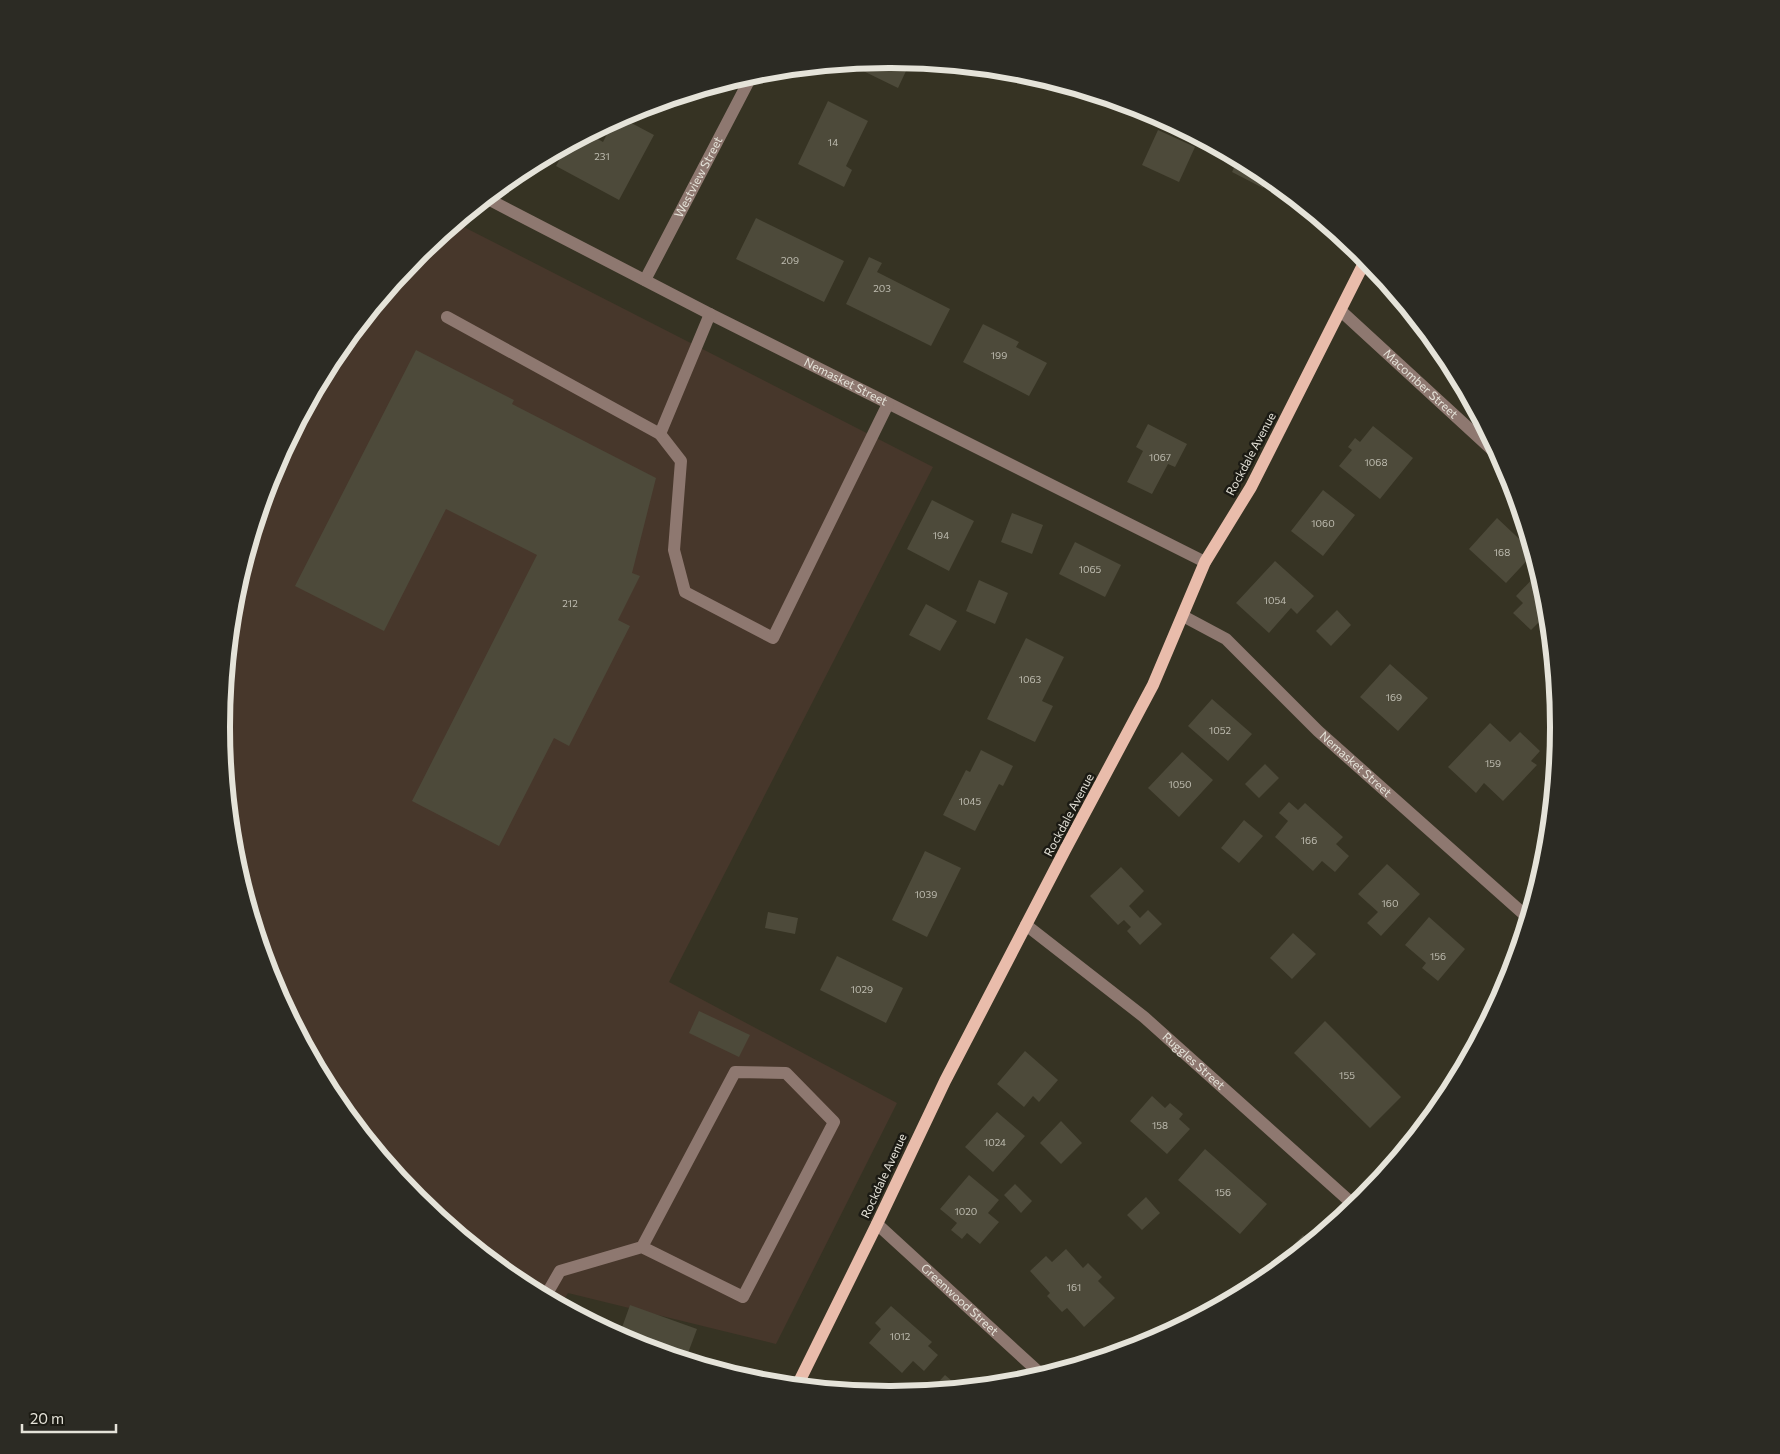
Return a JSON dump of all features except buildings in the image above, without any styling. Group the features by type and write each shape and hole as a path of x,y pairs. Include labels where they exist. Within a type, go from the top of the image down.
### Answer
{"main road":[{"name":"Rockdale Avenue","path":"800,1380 945,1081 1153,685 1205,562 1251,487 1362,267"}],"street":[{"name":"Westview Street","path":"645,280 749,83"},
{"name":"Nemasket Street","path":"493,201 710,314 1205,562"},
{"name":"Macomber Street","path":"1341,311 1484,443"},
{"path":"660,434 710,314"},
{"path":"447,317 660,434 681,461 674,550 685,592 774,638 888,404"},
{"name":"Nemasket Street","path":"1182,616 1226,639 1318,731 1523,913"},
{"name":"Ruggles Street","path":"1026,925 1144,1016 1349,1200"},
{"path":"549,1291 560,1272 642,1247 743,1297 834,1122 786,1073 735,1072 642,1247"},
{"name":"Greenwood Street","path":"877,1224 1036,1370"}],"shaded area":[{"path":"462,226 933,467 669,982 897,1103 776,1344 568,1293 564,1300 560,1298 489,1250 455,1223 394,1162 342,1093 319,1057 299,1019 265,939 243,856 236,813 230,727 236,641 243,598 265,515 299,435 319,397 342,361 394,292"}]}
